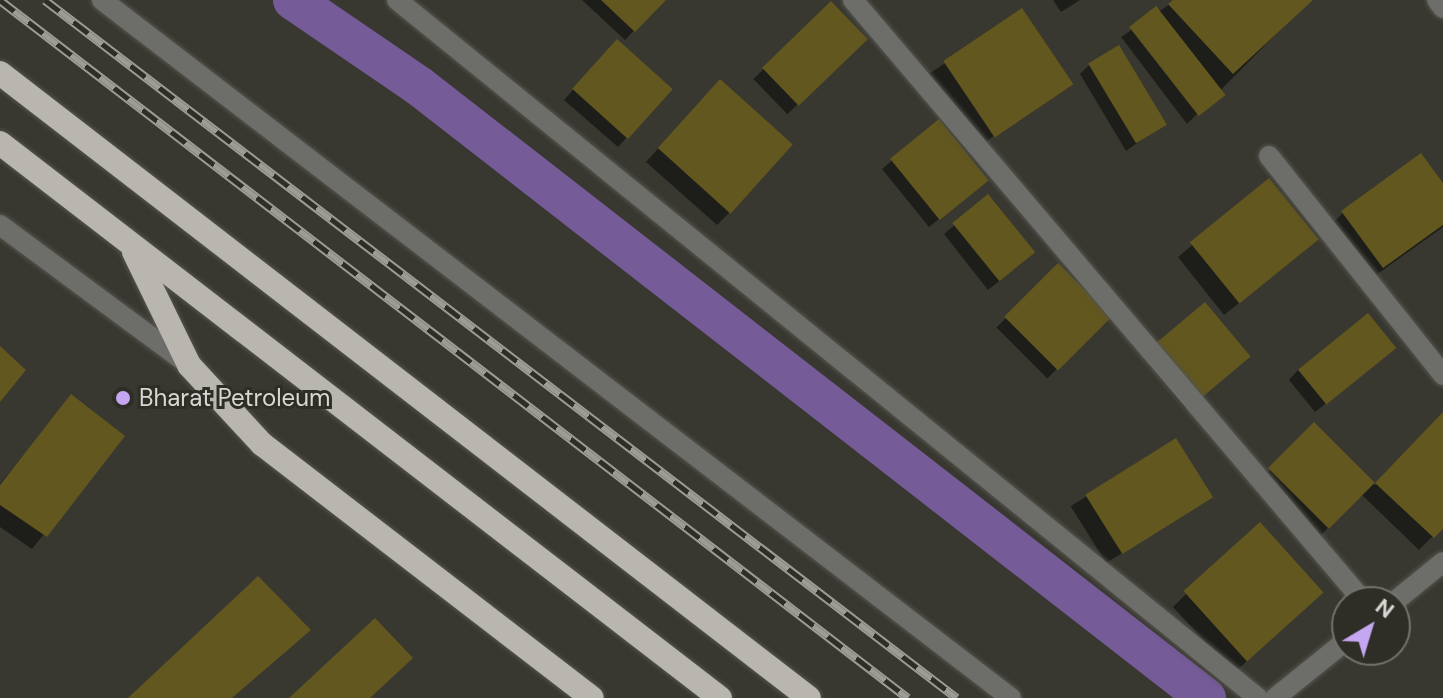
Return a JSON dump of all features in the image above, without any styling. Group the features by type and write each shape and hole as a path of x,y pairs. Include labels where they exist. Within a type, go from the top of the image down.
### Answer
{"highway":[{"path":"0,73 809,698"},
{"path":"0,143 720,698"},
{"path":"131,245 189,365 262,444 592,698"}],"street":[{"path":"102,0 1011,698"},
{"path":"397,0 1258,698"},
{"path":"853,0 1350,586"},
{"path":"1437,0 1443,8"},
{"path":"1269,156 1443,375"},
{"path":"0,225 189,365"},
{"path":"1411,588 1443,562"},
{"path":"1275,698 1331,653"}],"building":[{"path":"601,0 666,0 635,32"},
{"path":"1173,0 1313,0 1233,74 1168,4"},
{"path":"831,1 868,39 799,106 762,68"},
{"path":"1156,6 1226,95 1199,116 1129,27"},
{"path":"1022,8 1073,84 995,137 943,61"},
{"path":"617,39 673,89 628,139 572,89"},
{"path":"1119,45 1167,125 1136,143 1088,64"},
{"path":"720,79 793,145 731,214 658,148"},
{"path":"939,119 989,180 940,220 890,159"},
{"path":"1421,153 1443,183 1443,225 1383,268 1341,211"},
{"path":"1269,178 1319,239 1239,304 1190,242"},
{"path":"988,194 1035,252 999,281 952,223"},
{"path":"1058,263 1112,317 1058,370 1004,317"},
{"path":"1205,302 1251,356 1195,403 1150,348"},
{"path":"1368,313 1396,348 1326,405 1298,370"},
{"path":"0,346 26,370 0,402"},
{"path":"71,394 125,436 47,537 0,505 0,485"},
{"path":"1443,412 1443,529 1434,538 1375,483"},
{"path":"1314,422 1375,483 1329,529 1268,468"},
{"path":"1176,438 1213,497 1122,554 1085,495"},
{"path":"1260,522 1324,593 1247,662 1183,591"},
{"path":"258,576 311,630 232,698 128,698"},
{"path":"375,618 413,658 370,698 289,698"}],"waterway":[{"path":"293,0 419,86 1206,698"}],"railway":[{"path":"0,0 908,698"},
{"path":"45,0 957,698"}],"place":[{"name":"Bharat Petroleum","path":"123,398"}]}
